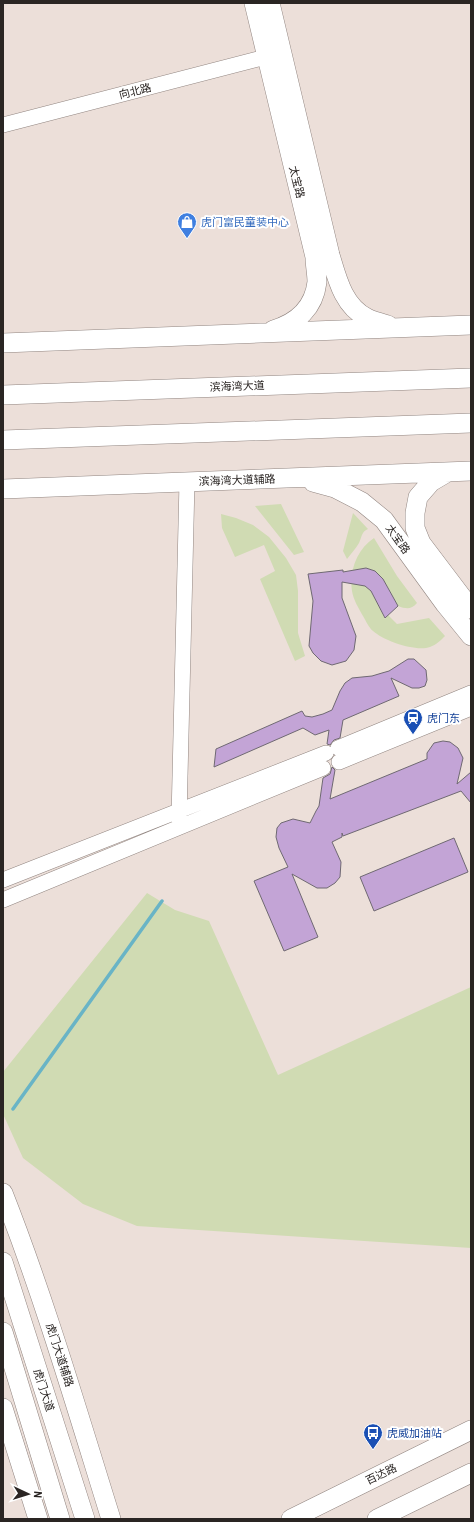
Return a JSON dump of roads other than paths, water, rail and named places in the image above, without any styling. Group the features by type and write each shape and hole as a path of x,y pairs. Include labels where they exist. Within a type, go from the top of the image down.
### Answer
{"main road":[{"name":"太宝路","path":"254,3 315,257 317,281 313,300 305,312 286,326 262,333"},
{"name":"太宝路","path":"270,3 330,255 339,284 353,308 367,318 397,328"},
{"path":"317,281 323,297 329,298 335,296 338,291 339,284"},
{"path":"3,343 471,325"},
{"name":"滨海湾大道","path":"3,395 471,378"},
{"path":"3,440 471,423"},
{"name":"太宝路","path":"449,471 431,482 418,497 415,513 415,528 421,543 471,609"},
{"name":"滨海湾大道辅路","path":"3,489 471,471"},
{"name":"太宝路","path":"296,477 335,488 362,502 384,520 445,604 471,636"},
{"name":"虎门大道辅路","path":"3,1194 21,1239 54,1334 111,1519"},
{"name":"虎门大道","path":"3,1262 85,1519"},
{"name":"虎门大道","path":"3,1332 60,1519"},
{"path":"3,1408 38,1519"},
{"name":"百达路","path":"291,1519 471,1430"},
{"path":"377,1519 471,1473"},
{"path":"104,1496 124,1519"}],"street":[{"name":"向北路","path":"3,125 266,57"},
{"path":"179,827 187,482"},
{"path":"335,754 471,693"},
{"path":"3,880 179,810 335,754 471,708"},
{"path":"3,900 323,768"}],"waterway":[{"path":"13,1109 162,901"}],"place":[{"name":"虎门富民童装中心","path":"187,239"},
{"name":"虎门东","path":"413,735"},
{"name":"虎威加油站","path":"373,1450"}]}
